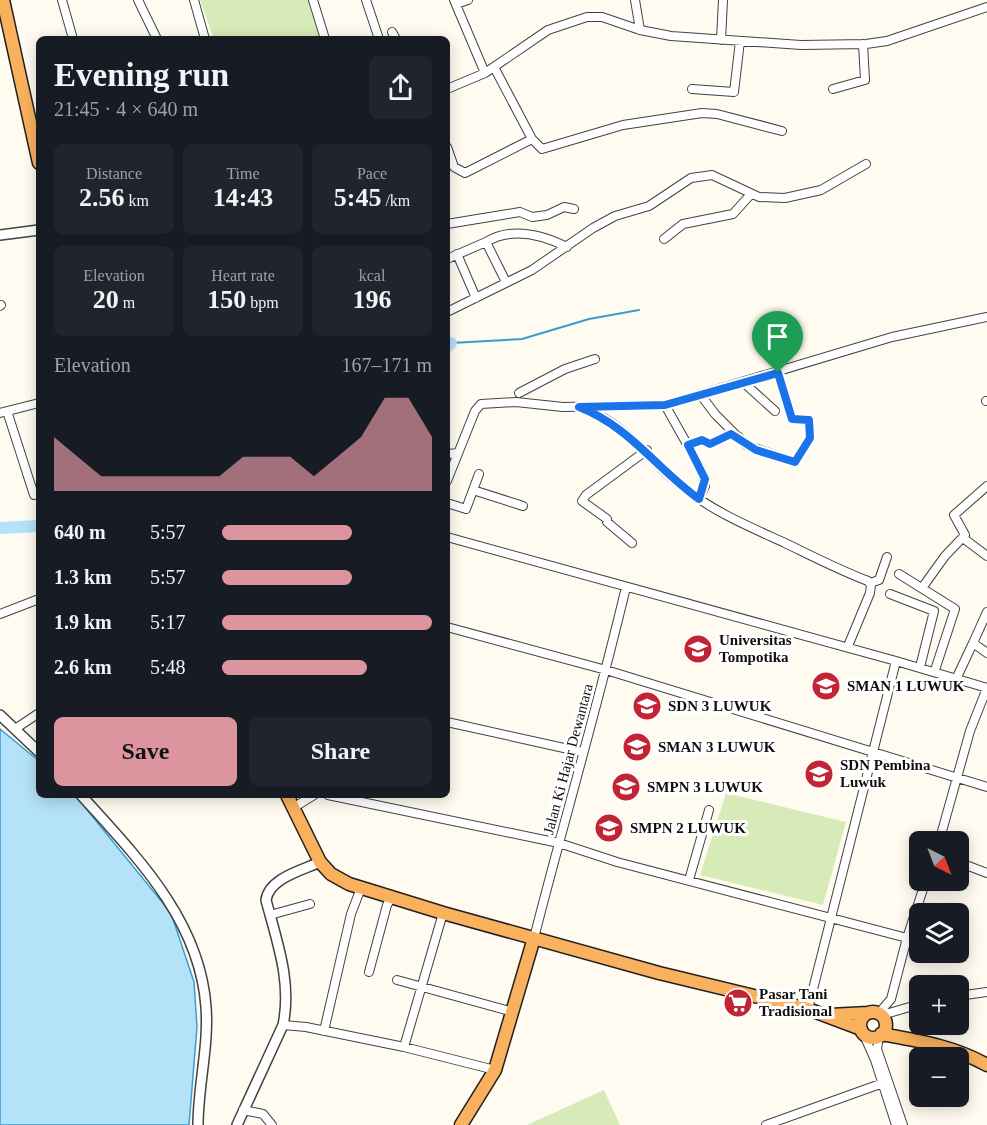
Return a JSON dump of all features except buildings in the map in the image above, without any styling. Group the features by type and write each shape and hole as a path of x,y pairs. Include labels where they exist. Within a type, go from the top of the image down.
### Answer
{"highway":[{"path":"3,0 36,149"},
{"path":"288,798 320,862 339,879 361,888 534,938 761,999 808,1009 828,1015 871,1037 880,1035 916,1038 959,1051 987,1065"},
{"path":"461,1125 495,1070 534,938"},
{"path":"828,1015 879,1016 916,1038"},
{"path":"862,1031 861,1022 879,1016"},
{"path":"879,1016 880,1035"}],"street":[{"path":"62,0 72,36"},
{"path":"138,0 156,36"},
{"path":"195,0 204,36"},
{"path":"313,0 324,36"},
{"path":"366,0 378,36"},
{"path":"468,0 455,2 485,73"},
{"path":"635,0 640,30"},
{"path":"721,40 723,0"},
{"path":"450,88 485,73 528,42 568,22 602,17 640,30 721,40 801,45 863,44 887,40 987,8"},
{"path":"692,89 734,92 740,41"},
{"path":"833,89 865,80 863,44"},
{"path":"494,67 537,146 548,148 623,124 702,112 782,131"},
{"path":"450,158 454,167 465,173 532,139"},
{"path":"450,311 532,270 615,216 649,206 681,183 702,174 712,175 751,195 767,198 805,195 821,190 866,164"},
{"path":"664,239 683,224 733,214 751,195"},
{"path":"450,224 519,212 532,217 547,215 564,207 574,209"},
{"path":"0,235 36,230"},
{"path":"450,258 501,234 515,232 546,238 567,247"},
{"path":"486,242 506,282"},
{"path":"457,254 476,298"},
{"path":"450,473 479,405 521,403 551,407 579,407 665,405 892,337 957,321 987,317"},
{"path":"519,393 565,369 595,358"},
{"path":"700,394 740,438 756,450 795,462 810,438 809,420 792,419 778,373"},
{"path":"743,382 775,411"},
{"path":"516,384 521,403"},
{"path":"34,495 4,412 36,404"},
{"path":"665,405 705,479 699,499"},
{"path":"579,407 615,424 647,450 672,478 699,499 739,521 870,582 879,580 887,557"},
{"path":"688,445 702,440 710,444 731,434 740,438"},
{"path":"632,543 607,522 607,519 582,501 586,495 647,450"},
{"path":"450,454 458,453"},
{"path":"450,504 466,509 479,474"},
{"path":"922,588 945,555 963,538 965,532 953,516 987,486"},
{"path":"473,490 523,506"},
{"path":"450,538 935,670 987,688 970,731 942,831"},
{"path":"963,538 987,556"},
{"path":"899,574 955,610 935,670"},
{"path":"848,646 870,593 870,582"},
{"name":"Jalan Ki Hajar Dewantara","path":"534,938 626,587"},
{"path":"890,594 934,611 920,667"},
{"path":"0,614 36,600"},
{"path":"957,677 987,612"},
{"path":"450,628 606,670 987,787"},
{"path":"973,643 987,653"},
{"path":"808,1009 829,917 896,661"},
{"path":"0,715 36,749"},
{"path":"15,729 36,715"},
{"path":"450,723 582,752"},
{"path":"84,798 123,841 169,899 182,924 196,961 205,992 207,1023 198,1125"},
{"path":"293,808 309,798"},
{"path":"367,798 490,830 559,843 907,938"},
{"path":"689,880 709,810"},
{"path":"237,1125 283,1025 288,991 266,900 272,887 285,878 320,862"},
{"path":"969,866 987,873"},
{"path":"324,1031 351,914 361,888"},
{"path":"879,1016 891,999 922,891"},
{"path":"369,972 387,905 391,898"},
{"path":"270,915 310,904"},
{"path":"404,1047 442,913"},
{"path":"397,980 513,1012"},
{"path":"969,994 987,992"},
{"path":"879,1016 909,1007"},
{"path":"283,1025 404,1047 495,1070"},
{"path":"862,1031 883,1083 896,1125"},
{"path":"880,1035 877,1049 903,1125"},
{"path":"766,1125 883,1083"},
{"path":"243,1110 262,1114 272,1125"}],"green space":[{"path":"200,0 308,0 319,36 213,36"},
{"path":"726,793 846,822 823,905 700,875"},
{"path":"604,1090 620,1125 527,1125"}],"water":[{"path":"0,729 36,759 36,798 77,798 171,913 194,982 197,1027 189,1125 0,1125"}],"waterway":[{"path":"451,343 522,339 589,319 639,310"},
{"path":"0,528 36,526"}],"place":[{"name":"Universitas Tompotika","path":"698,649"},
{"name":"SMAN 1 LUWUK","path":"826,686"},
{"name":"SDN 3 LUWUK","path":"647,706"},
{"name":"SMAN 3 LUWUK","path":"637,747"},
{"name":"SDN Pembina Luwuk","path":"819,774"},
{"name":"SMPN 3 LUWUK","path":"626,787"},
{"name":"SMPN 2 LUWUK","path":"609,828"},
{"name":"Pasar Tani Tradisional","path":"738,1003"}],"route":[{"path":"778,373 792,419 809,420 810,438 801,449 795,462 756,450 731,434 710,444 702,440 688,445 705,479 705,486 699,499 672,478 647,450 615,424 596,413 579,407 610,404 638,407 665,405 778,373"}]}
